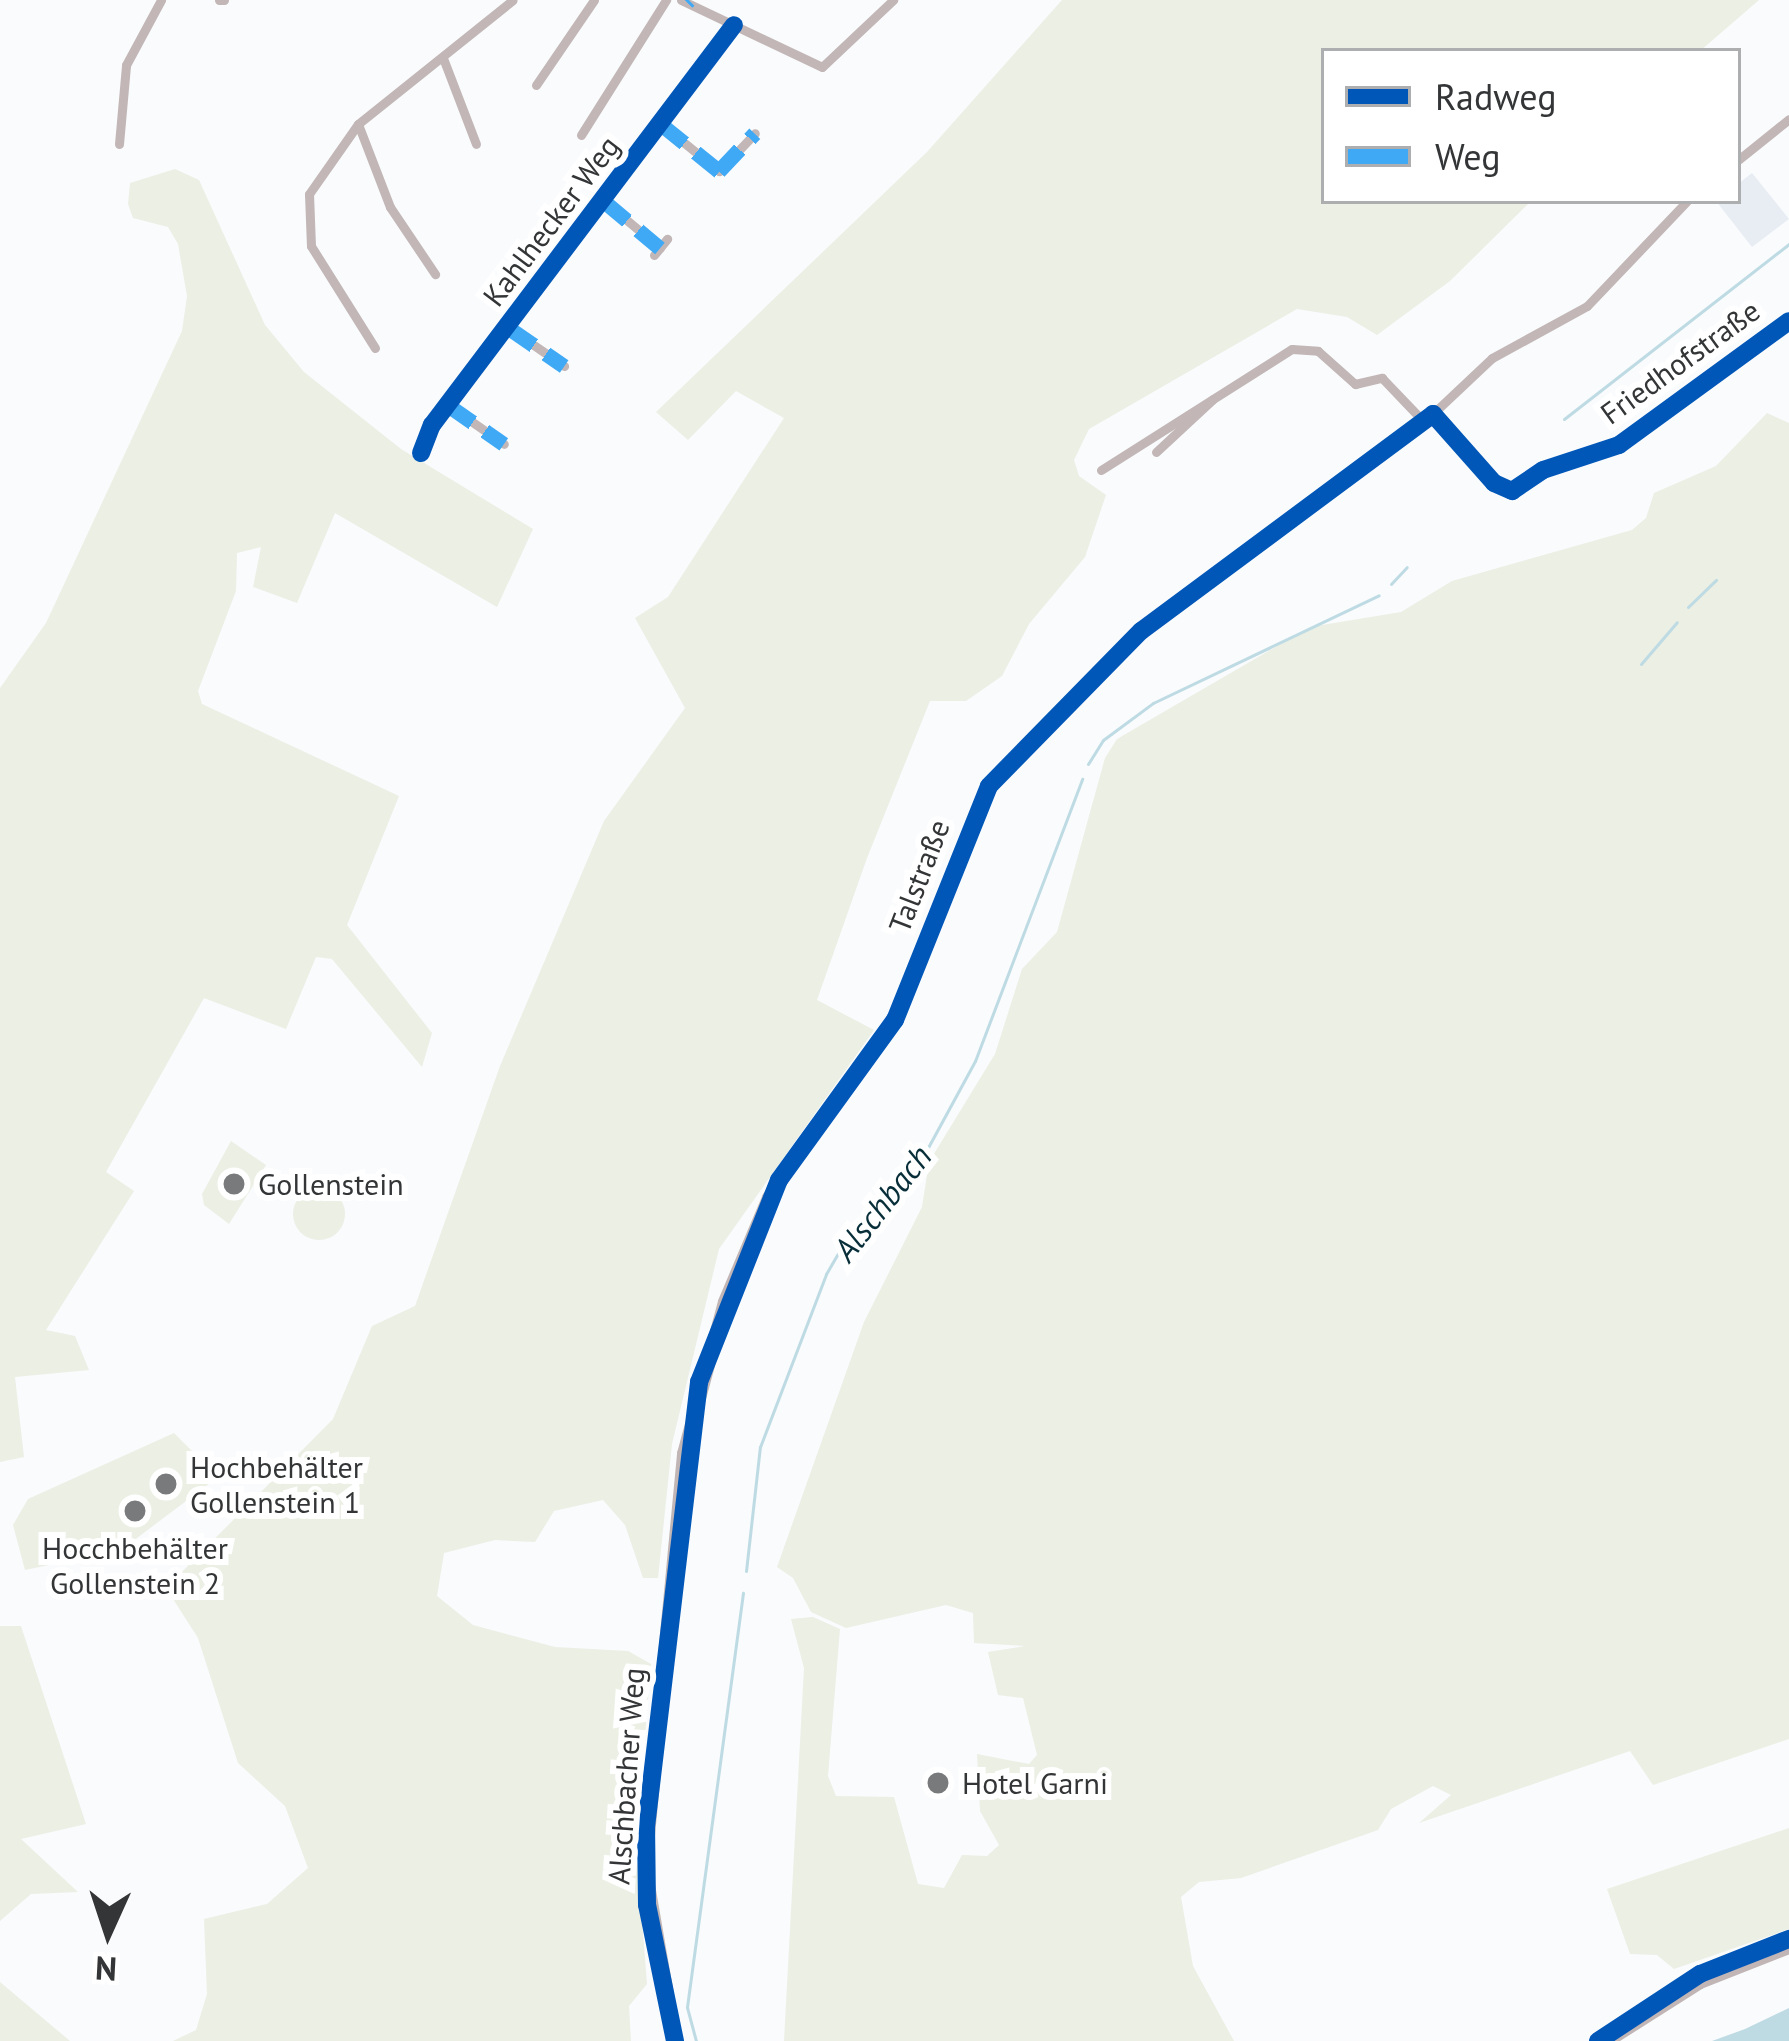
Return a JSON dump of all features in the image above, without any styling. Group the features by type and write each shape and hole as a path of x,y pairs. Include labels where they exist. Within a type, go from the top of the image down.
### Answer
{"street":[{"path":"119,144 126,65 161,0"},
{"path":"375,349 325,273 306,223 317,178 358,124 513,0"},
{"path":"536,85 594,0"},
{"path":"580,135 666,0"},
{"path":"686,1 822,67 893,0"},
{"name":"Kahlhecker Weg","path":"421,453 422,439 734,25"},
{"path":"442,58 476,144"},
{"path":"1741,158 1789,119"},
{"path":"358,124 390,207 435,274"},
{"path":"661,124 719,171 755,133"},
{"path":"604,201 660,247"},
{"name":"Talstraße","path":"677,1513 691,1418 725,1302 769,1198 895,1020 977,810 1002,768 1142,631 1424,422 1492,358 1587,306 1684,204"},
{"name":"Friedhofstraße","path":"1433,414 1494,483 1512,491 1543,470 1619,446 1789,321"},
{"path":"509,328 564,367"},
{"path":"1101,470 1277,355 1304,348 1355,383 1382,378 1424,422"},
{"path":"1156,452 1215,394"},
{"path":"448,405 504,444"},
{"name":"Alschbacher Weg","path":"675,2041 645,1868 677,1513"},
{"path":"1607,2041 1700,1982 1789,1946"}],"shaded area":[{"path":"1062,0 1759,0 1703,48 1321,48 1321,204 1528,204 1450,281 1377,335 1347,317 1297,309 1089,429 1074,460 1079,476 1106,495 1085,557 1029,624 1002,676 966,701 930,701 867,858 817,1000 874,1030 719,1249 672,1444 658,1578 643,1578 625,1525 603,1500 554,1511 535,1542 495,1540 444,1553 437,1596 473,1625 555,1647 628,1651 651,1664 636,1844 647,1984 629,2006 631,2041 173,2041 196,2030 207,1994 204,1919 267,1904 308,1868 285,1806 238,1763 198,1638 166,1588 333,1419 372,1326 415,1306 500,1066 604,821 685,708 635,618 668,597 784,418 736,391 688,440 656,412 927,152"},
{"path":"175,169 199,180 265,325 304,372 401,449 533,529 497,607 335,513 297,603 253,587 261,547 237,553 236,591 198,691 202,704 399,796 347,925 432,1033 422,1067 332,959 316,957 286,1029 204,998 106,1172 134,1191 46,1330 75,1336 89,1370 15,1377 24,1457 0,1462 0,688 46,623 182,331 187,296 178,244 168,227 133,218 128,204 130,183"},
{"path":"1752,173 1789,219 1752,247 1718,204 1741,204 1741,182"},
{"path":"1767,413 1789,423 1789,1739 1653,1785 1630,1751 1419,1823 1451,1795 1433,1786 1391,1809 1378,1830 1241,1878 1199,1882 1181,1897 1193,1966 1234,2041 784,2041 804,1668 791,1619 813,1617 840,1629 828,1776 836,1796 894,1797 918,1884 944,1888 962,1855 987,1856 999,1845 980,1811 977,1754 1029,1764 1037,1755 1023,1698 998,1695 988,1652 1025,1646 974,1643 973,1613 946,1605 846,1628 811,1612 793,1578 777,1567 864,1322 922,1207 929,1162 995,1054 1022,969 1057,932 1105,758 1117,739 1310,627 1401,612 1452,581 1632,530 1646,518 1654,493 1716,466"},
{"path":"231,1141 266,1165 229,1224 204,1205 202,1194"},
{"path":"319,1188 337,1196 345,1214 337,1232 319,1240 301,1232 293,1214 301,1196"},
{"path":"174,1433 218,1477 121,1550 25,1570 13,1525 28,1499"},
{"path":"0,1626 21,1626 86,1824 21,1839 78,1892 31,1894 0,1921"},
{"path":"1789,1828 1789,1929 1674,1969 1657,1955 1630,1954 1607,1889"},
{"path":"0,1982 70,2041 0,2041"}],"water":[{"path":"1789,2008 1789,2041 1712,2041 1745,2029"}],"waterway":[{"name":"Alschbach","path":"1564,419 1789,244"},
{"name":"Alschbach","path":"1391,584 1407,567"},
{"path":"1688,607 1716,580"},
{"name":"Alschbach","path":"1088,764 1103,740 1153,703 1379,595"},
{"path":"1641,664 1677,622"},
{"name":"Alschbach","path":"746,1571 760,1447 826,1274 852,1229 919,1164 975,1061 1082,779"},
{"name":"Alschbach","path":"696,2041 687,2007 743,1593"}],"marked path":[{"path":"657,130 661,124 719,171 755,133"},
{"path":"604,201 660,248"},
{"path":"509,328 564,366"},
{"path":"448,405 504,444"}],"cycle path":[{"path":"421,453 432,425 734,25"},
{"path":"675,2041 647,1905 646,1827 699,1382 779,1180 895,1020 989,786 1141,631 1433,414 1494,483 1512,491 1543,470 1619,445 1789,321"},
{"path":"1598,2041 1700,1974 1789,1939"}],"place":[{"name":"Gollenstein","path":"234,1184"},
{"name":"Hochbehälter Gollenstein 1","path":"166,1484"},
{"name":"Hocchbehälter Gollenstein 2","path":"135,1511"},
{"name":"Hotel Garni","path":"938,1783"}]}
